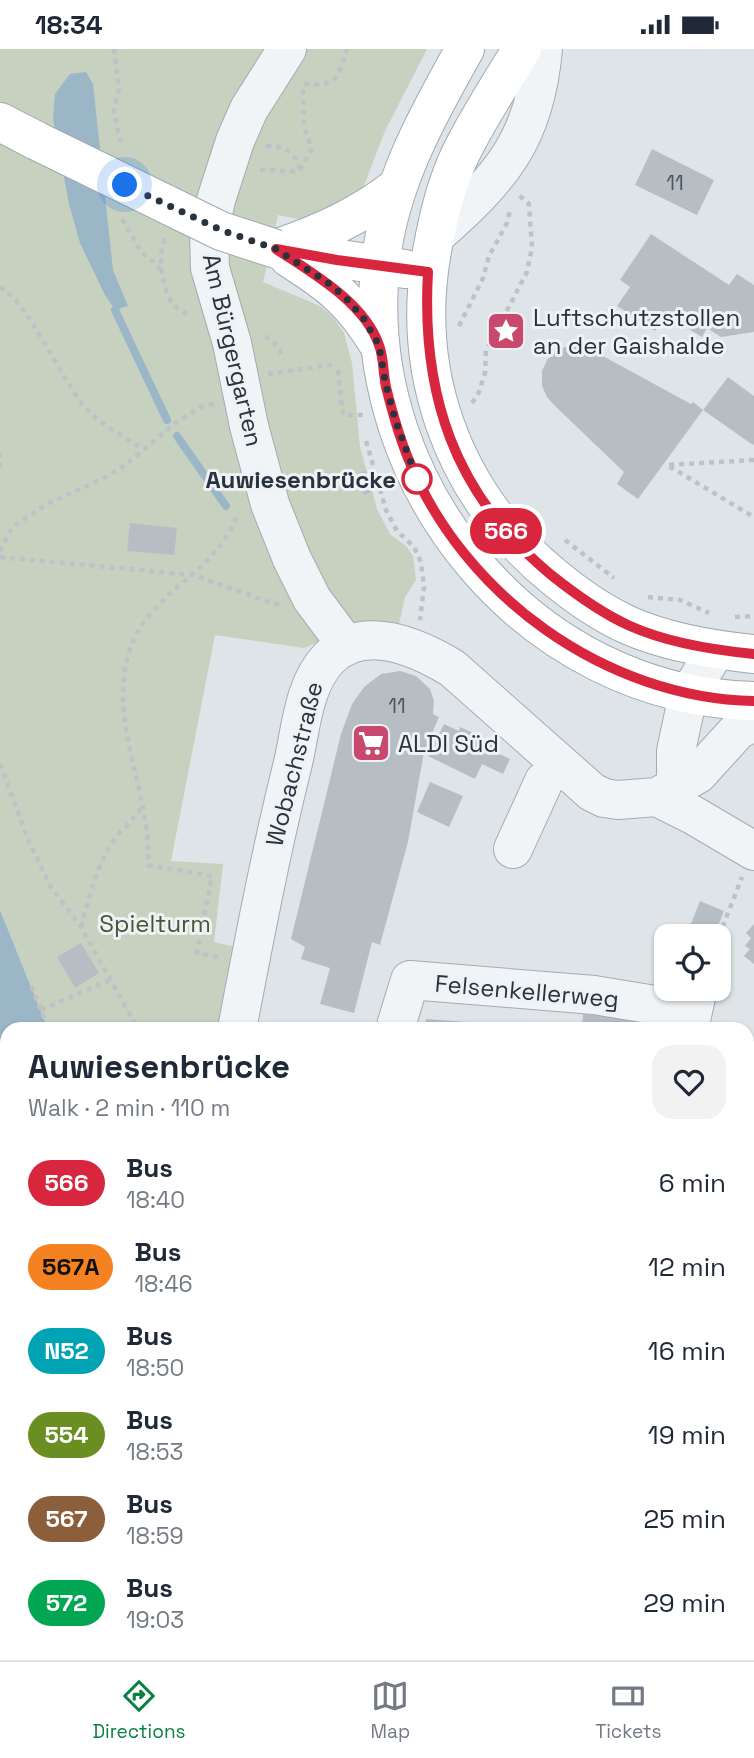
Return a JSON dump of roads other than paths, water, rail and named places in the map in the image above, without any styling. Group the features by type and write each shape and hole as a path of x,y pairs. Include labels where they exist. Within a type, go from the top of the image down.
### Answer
{"main road":[{"path":"465,49 422,127 397,187 380,267 379,345 386,386 408,458 440,520 472,564 508,600 551,635 609,666 720,699"},
{"path":"522,49 464,146 446,191 431,254 426,312 428,348 434,387 451,440 464,470 509,536 579,598 631,627 719,628 754,654"},
{"path":"0,122 199,221 276,249 380,267 431,254"},
{"path":"276,249 324,232 358,215 397,187"},
{"path":"276,249 345,297 364,319 379,345"}],"street":[{"path":"431,254 511,157 528,120 541,80 543,49"},
{"name":"Am Bürgergarten","path":"295,61 249,109 235,141 209,233 210,268 230,334 270,504 292,559 312,599 347,646"},
{"path":"712,758 717,737 720,699 719,628"},
{"path":"347,646 387,641 412,647 452,668 592,792 604,798 618,800 667,791 698,774 738,730 754,722"},
{"name":"Wobachstraße","path":"238,1022 275,834 307,697 318,671 330,657 347,646"},
{"path":"667,791 676,751 720,699"},
{"path":"513,849 544,782"},
{"path":"667,791 693,815 754,851"},
{"name":"Felsenkellerweg","path":"397,1022 410,980 594,995 661,1006 691,1017"}],"water":[{"path":"86,72 93,84 113,270 128,306 115,310 80,243 69,204 53,119 55,94 70,74"},
{"path":"0,910 45,1022 0,1022"}],"waterway":[{"path":"115,310 167,420"},
{"path":"177,436 226,506"}],"place":[{"name":"Luftschutzstollen an der Gaishalde","path":"506,331"},
{"name":"Auwiesenbrücke","path":"417,479"},
{"name":"ALDI Süd","path":"371,743"}],"park label":[{"name":"Spielturm","path":"155,923"}]}
